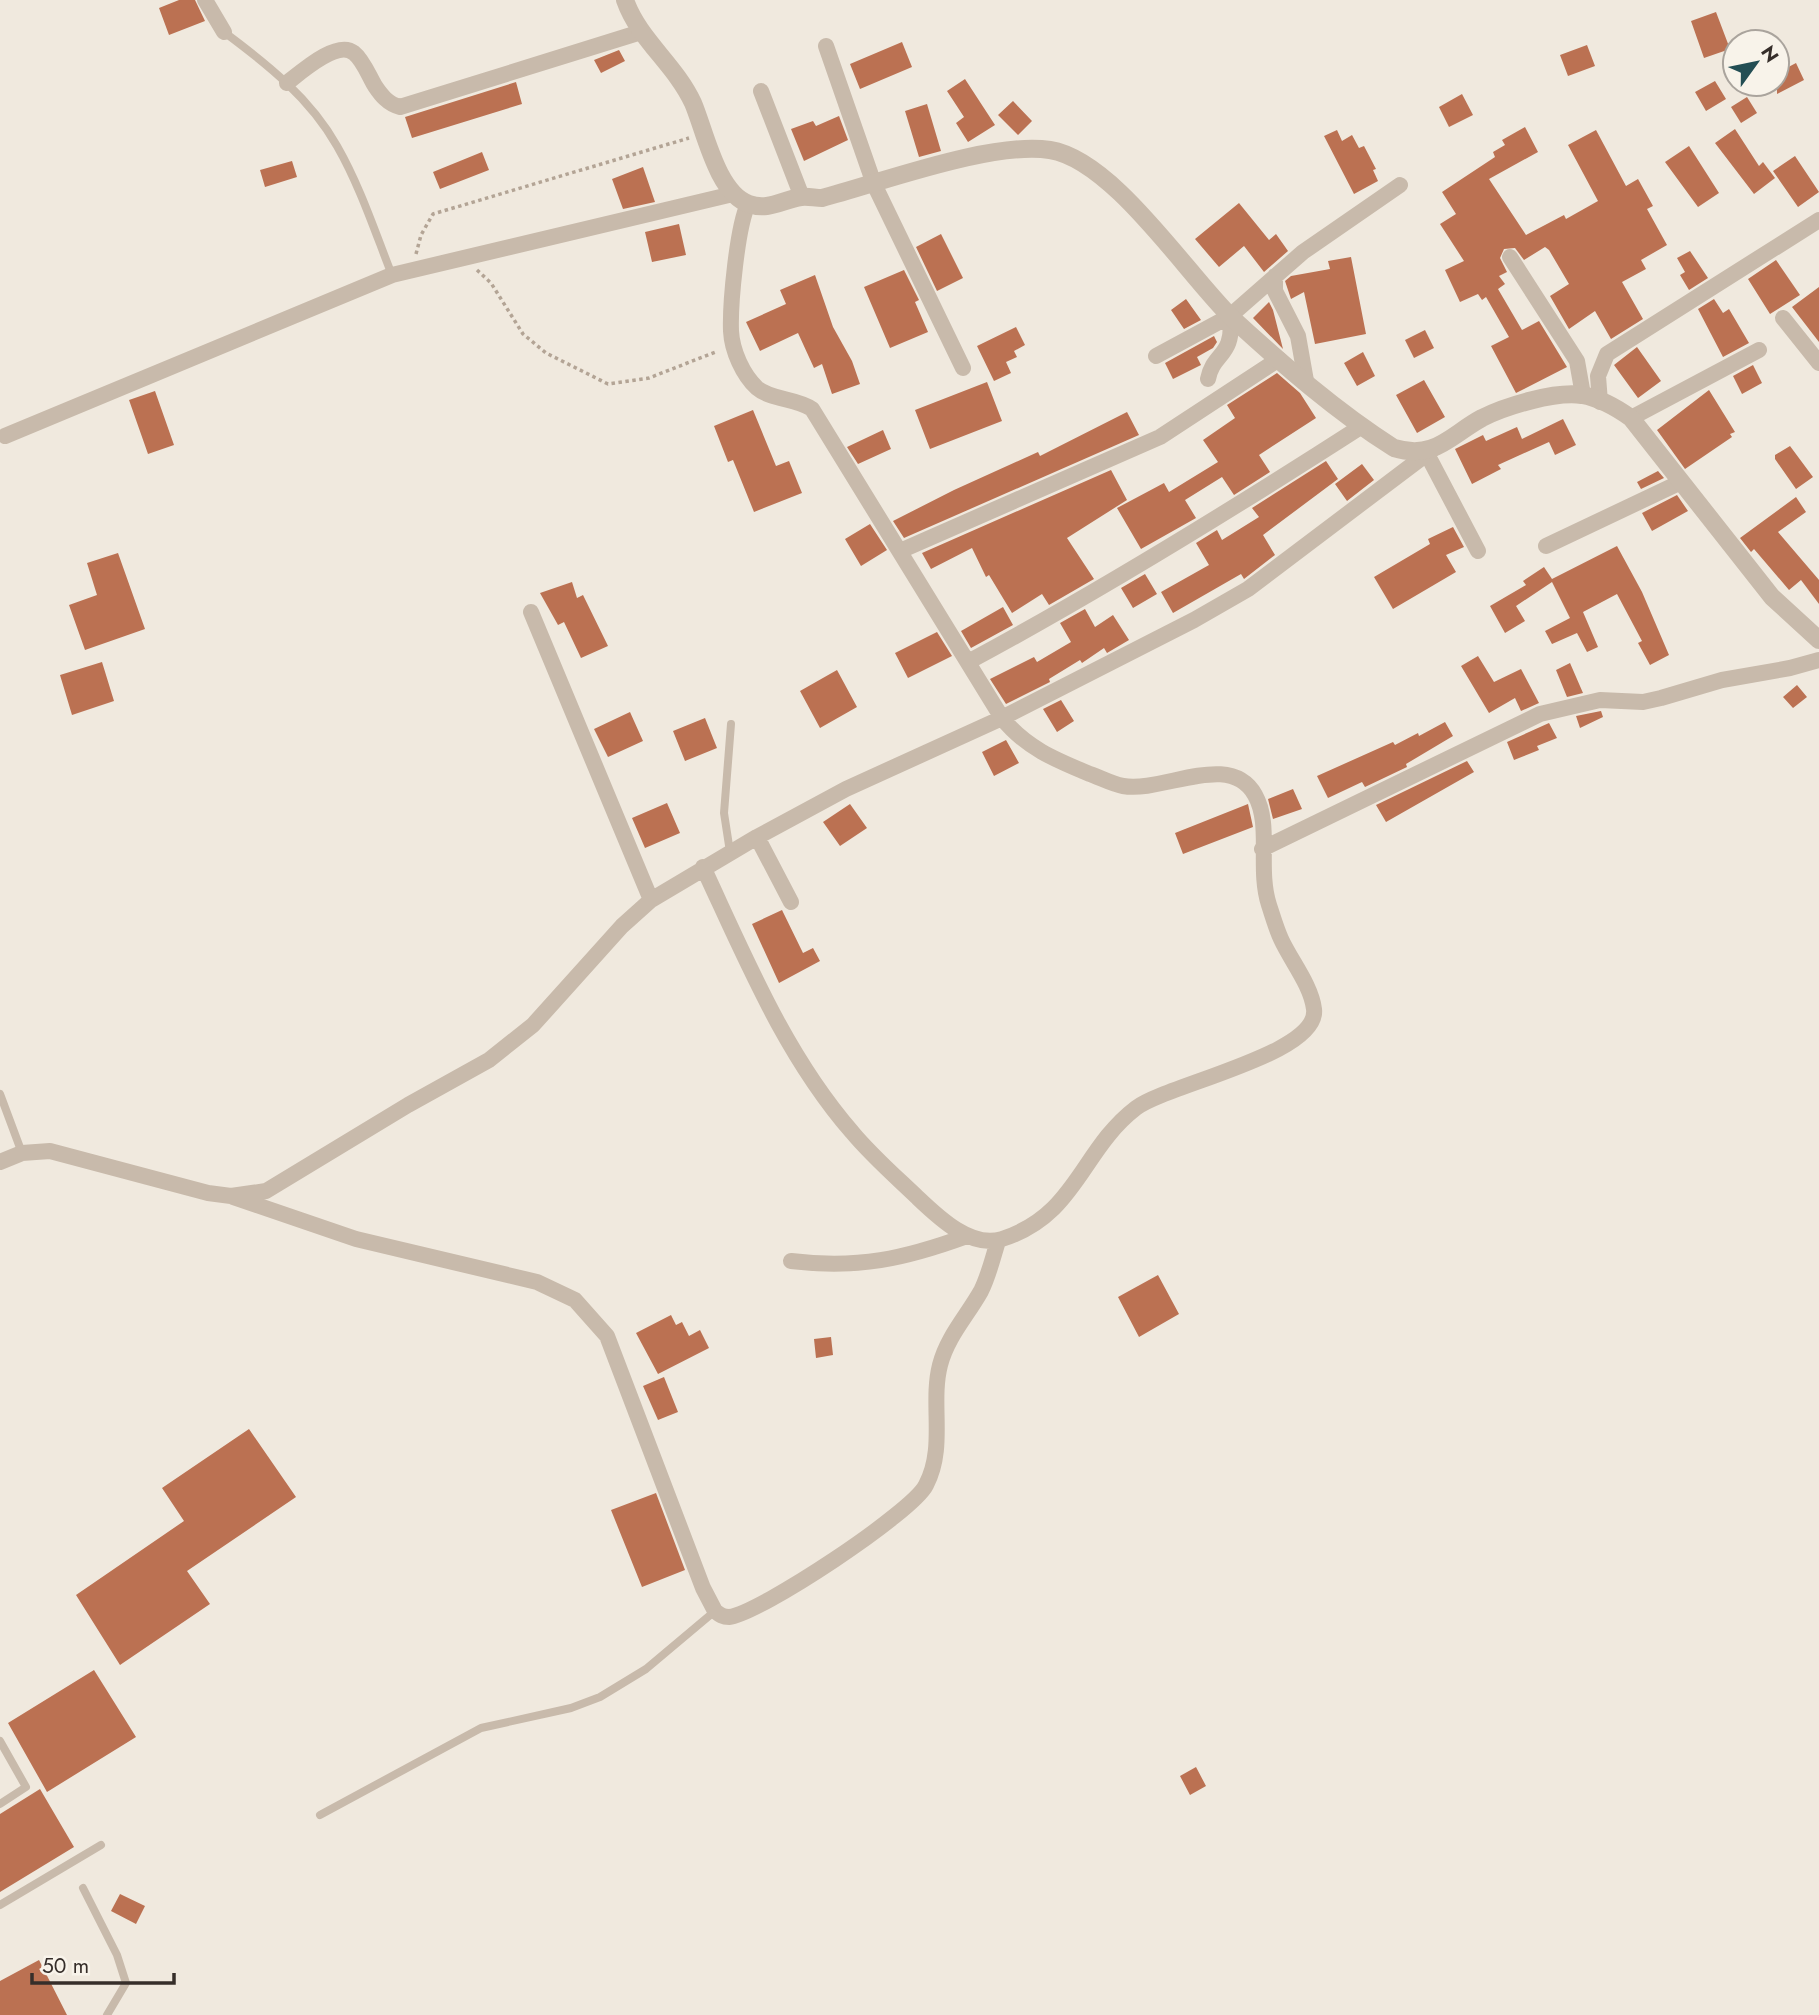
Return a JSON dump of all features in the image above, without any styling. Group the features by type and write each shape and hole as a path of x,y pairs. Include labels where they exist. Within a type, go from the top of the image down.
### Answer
{"street":[{"path":"205,0 224,32"},
{"path":"625,0 641,32 688,91 714,160 740,199 731,332 745,373 759,390 800,401 812,409 1002,718 1017,737 1033,748 1122,786 1153,787 1220,773 1241,779 1254,792 1264,815 1262,849 1265,894 1280,937 1315,1012 1311,1027 1292,1042 1248,1063 1163,1094 1137,1107 1114,1129 1060,1206 1034,1225 998,1241 967,1236 930,1209 852,1133 815,1084 780,1029 704,867"},
{"path":"287,83 322,56 343,49 354,52 379,91 391,104 400,107 641,32"},
{"path":"825,46 874,184 963,368"},
{"path":"761,92 802,197"},
{"path":"2,437 392,275 413,269 740,199 767,207 802,197 822,198 993,152 1029,149 1054,151 1084,165 1115,187 1230,316 1279,359 1362,426 1394,447 1412,453 1429,452"},
{"path":"1156,356 1230,316 1313,245 1400,185"},
{"path":"1600,402 1598,376 1607,354 1819,220"},
{"path":"1510,257 1577,361 1583,395"},
{"path":"1275,276 1275,291 1298,336 1306,381"},
{"path":"1208,379 1210,368 1225,353 1229,343 1232,331 1230,316"},
{"path":"1783,318 1819,363"},
{"path":"1631,418 1759,350"},
{"path":"900,551 1160,437 1279,359"},
{"path":"231,1196 266,1191 290,1179 408,1105 489,1060 533,1025 622,926 652,900 704,867 846,789 1002,718 1123,658 1248,589 1429,452 1481,418 1506,408 1560,396 1583,395 1631,418 1772,597 1819,640"},
{"path":"968,662 1086,598 1186,539 1362,426"},
{"path":"1429,452 1478,551"},
{"path":"1546,546 1681,482"},
{"path":"531,612 652,900"},
{"path":"1262,849 1540,714 1600,699 1652,700 1722,680 1819,660"},
{"path":"757,837 790,902"},
{"path":"0,1162 22,1153 50,1151 208,1193 231,1196 356,1239 537,1282 575,1300 607,1336 703,1588 715,1611 729,1617 742,1614 803,1580 894,1517 926,1488 936,1451 939,1368 945,1349 982,1289 998,1241"},
{"path":"791,1261 830,1265 872,1264 903,1258 967,1236"}],"lane":[{"path":"224,32 287,83 319,118 337,146 392,275"},
{"path":"730,852 724,813 731,724"},
{"path":"0,1094 22,1153"},
{"path":"320,1815 481,1728 571,1708 600,1697 646,1669 715,1611"},
{"path":"0,1741 26,1787 0,1804"},
{"path":"0,1905 101,1845"},
{"path":"82,1888 117,1955 126,1983 107,2015"}],"path":[{"path":"413,269 421,235 433,214 705,134"},
{"path":"463,257 491,283 523,334 546,353 608,384 649,377 734,345"}],"building":[{"path":"179,0 195,0 205,21 169,35 159,8"},
{"path":"1716,12 1722,28 1721,52 1704,58 1691,21"},
{"path":"902,42 912,67 860,89 850,64"},
{"path":"1587,45 1595,66 1568,76 1560,55"},
{"path":"619,50 625,61 601,73 594,60"},
{"path":"1796,63 1804,80 1791,87 1791,66"},
{"path":"965,79 995,125 968,142 956,123 964,117 947,91"},
{"path":"1715,81 1721,91 1721,98 1726,99 1706,111 1695,92"},
{"path":"516,82 522,104 412,138 405,117"},
{"path":"1462,94 1473,115 1449,127 1439,107"},
{"path":"1748,98 1757,113 1741,123 1731,107"},
{"path":"1013,101 1032,121 1018,135 998,115"},
{"path":"927,104 941,151 919,157 905,111"},
{"path":"839,116 848,140 804,161 791,129 813,121 816,126"},
{"path":"1525,127 1538,152 1489,179 1526,235 1564,215 1566,219 1598,201 1568,145 1596,130 1626,186 1638,179 1653,206 1647,209 1667,245 1641,260 1646,269 1622,282 1643,319 1611,339 1595,311 1569,329 1550,296 1569,284 1549,250 1545,247 1524,260 1515,248 1504,249 1500,258 1507,272 1499,276 1505,284 1498,289 1522,330 1539,321 1567,367 1516,393 1491,346 1509,337 1486,297 1482,300 1478,294 1460,302 1445,270 1464,261 1440,224 1456,214 1442,192 1495,157 1493,152 1505,145 1502,140"},
{"path":"1735,129 1759,166 1763,162 1775,178 1754,194 1715,143"},
{"path":"1337,130 1342,141 1352,135 1359,148 1364,146 1376,169 1373,170 1378,181 1354,194 1324,136"},
{"path":"1689,146 1719,193 1698,207 1665,162"},
{"path":"482,152 489,170 440,189 433,172"},
{"path":"1795,156 1819,192 1798,207 1773,171"},
{"path":"292,161 297,177 265,187 260,170"},
{"path":"643,167 655,202 623,209 612,179"},
{"path":"1239,203 1269,240 1276,234 1288,251 1264,272 1244,246 1219,267 1195,239"},
{"path":"679,224 686,255 652,262 645,232"},
{"path":"941,234 963,278 937,291 916,247"},
{"path":"1690,251 1708,278 1689,290 1680,275 1685,272 1677,258"},
{"path":"1351,257 1366,334 1315,344 1304,292 1291,299 1285,281 1291,276 1330,269 1328,261"},
{"path":"1776,260 1800,295 1770,314 1748,279"},
{"path":"904,270 919,300 915,302 928,332 890,348 864,287"},
{"path":"815,275 833,327 852,361 860,384 832,394 822,364 814,368 798,333 760,351 746,322 786,304 780,290"},
{"path":"1819,287 1819,342 1792,307"},
{"path":"1186,299 1201,320 1184,329 1171,310"},
{"path":"1714,299 1723,313 1729,309 1749,343 1723,357 1698,309"},
{"path":"1269,302 1273,310 1283,349 1253,318"},
{"path":"1016,327 1025,345 1014,351 1017,357 1006,362 1011,373 994,381 977,346"},
{"path":"1425,330 1434,348 1414,358 1405,340"},
{"path":"1214,336 1217,342 1213,348 1197,357 1201,365 1173,379 1165,363"},
{"path":"1637,347 1661,381 1638,398 1614,365"},
{"path":"1363,352 1375,376 1357,386 1344,363"},
{"path":"1753,365 1762,383 1742,394 1733,376"},
{"path":"1277,373 1300,393 1316,418 1259,455 1270,472 1234,495 1222,477 1185,500 1196,518 1141,549 1117,508 1164,483 1169,492 1218,462 1203,440 1235,418 1227,405"},
{"path":"1424,380 1445,417 1417,433 1396,395"},
{"path":"987,382 1002,421 930,449 915,410"},
{"path":"1709,390 1735,432 1730,434 1732,437 1685,469 1657,430"},
{"path":"155,391 174,445 148,454 129,400"},
{"path":"753,410 776,466 789,461 802,493 754,512 733,460 728,462 714,426"},
{"path":"1127,412 1139,435 904,538 893,521 1038,452 1040,456"},
{"path":"1563,419 1576,445 1555,455 1549,442 1498,465 1501,469 1472,484 1455,449 1483,435 1486,441 1517,427 1522,439"},
{"path":"883,430 891,449 858,464 847,447"},
{"path":"1790,446 1813,477 1796,489 1775,459 1775,455"},
{"path":"1326,461 1338,479 1263,535 1275,555 1244,579 1241,574 1173,613 1161,592 1209,565 1196,543 1217,530 1222,540 1259,517 1252,508"},
{"path":"1362,464 1374,480 1347,501 1335,484"},
{"path":"1111,470 1127,500 1067,538 1094,579 1049,605 1042,594 1012,613 989,575 986,577 972,548 931,569 922,553"},
{"path":"1658,471 1664,478 1641,489 1637,482"},
{"path":"1677,495 1688,511 1652,531 1642,513"},
{"path":"1796,497 1806,512 1778,532 1819,580 1819,604 1801,580 1789,590 1754,549 1751,552 1740,538"},
{"path":"870,524 887,550 861,566 845,539"},
{"path":"1453,527 1464,547 1446,555 1456,572 1393,609 1374,577 1430,544 1428,539"},
{"path":"1617,546 1642,592 1669,655 1650,665 1638,643 1642,641 1617,594 1583,612 1598,647 1587,652 1577,633 1552,644 1545,631 1570,618 1552,582 1516,606 1525,621 1505,633 1490,606 1526,585 1523,581 1544,567 1552,579"},
{"path":"118,553 145,629 85,650 69,605 97,595 87,563"},
{"path":"1145,574 1157,594 1133,608 1121,588"},
{"path":"572,582 577,598 583,595 608,646 581,658 564,622 558,625 540,593"},
{"path":"1003,607 1013,625 971,648 961,631"},
{"path":"1085,609 1095,627 1113,615 1129,640 1107,653 1104,648 1082,663 1080,660 1049,679 1050,682 1006,704 990,679 1034,657 1037,662 1071,642 1060,623"},
{"path":"937,632 952,656 908,678 895,653"},
{"path":"1478,656 1494,682 1521,669 1539,703 1521,711 1515,698 1489,713 1461,666"},
{"path":"102,662 114,701 72,715 60,675"},
{"path":"1570,663 1583,693 1567,697 1556,670"},
{"path":"837,670 857,707 820,728 800,691"},
{"path":"1797,685 1807,697 1793,708 1783,697"},
{"path":"1061,700 1074,721 1057,732 1043,709"},
{"path":"1601,711 1603,717 1580,728 1576,716"},
{"path":"630,712 643,741 608,757 594,729"},
{"path":"705,718 717,748 685,761 673,731"},
{"path":"1445,722 1453,736 1406,764 1407,767 1365,787 1362,782 1328,798 1317,776 1393,742 1395,745 1418,733 1419,736"},
{"path":"1549,723 1557,738 1537,746 1539,750 1514,760 1507,742"},
{"path":"1006,740 1019,763 994,776 982,752"},
{"path":"1467,761 1474,772 1386,822 1376,805"},
{"path":"1293,789 1302,809 1273,819 1268,799"},
{"path":"667,803 680,833 645,848 632,818"},
{"path":"850,804 867,828 840,846 823,822"},
{"path":"1248,804 1253,827 1183,854 1175,833"},
{"path":"782,910 803,953 813,948 820,961 779,983 752,924"},
{"path":"1158,1275 1179,1314 1139,1337 1118,1297"},
{"path":"671,1315 676,1325 682,1322 689,1336 700,1330 709,1348 658,1374 636,1333"},
{"path":"831,1337 833,1355 816,1358 814,1339"},
{"path":"664,1377 678,1412 658,1420 643,1386"},
{"path":"249,1429 296,1497 187,1571 210,1604 120,1665 76,1595 184,1521 162,1488"},
{"path":"656,1493 685,1570 642,1587 611,1510"},
{"path":"94,1670 136,1737 47,1792 8,1723"},
{"path":"1196,1767 1206,1786 1190,1795 1180,1776"},
{"path":"40,1789 74,1847 0,1892 0,1814"},
{"path":"120,1894 145,1906 136,1924 111,1911"},
{"path":"39,1960 67,2015 0,2015 0,1981"}]}
